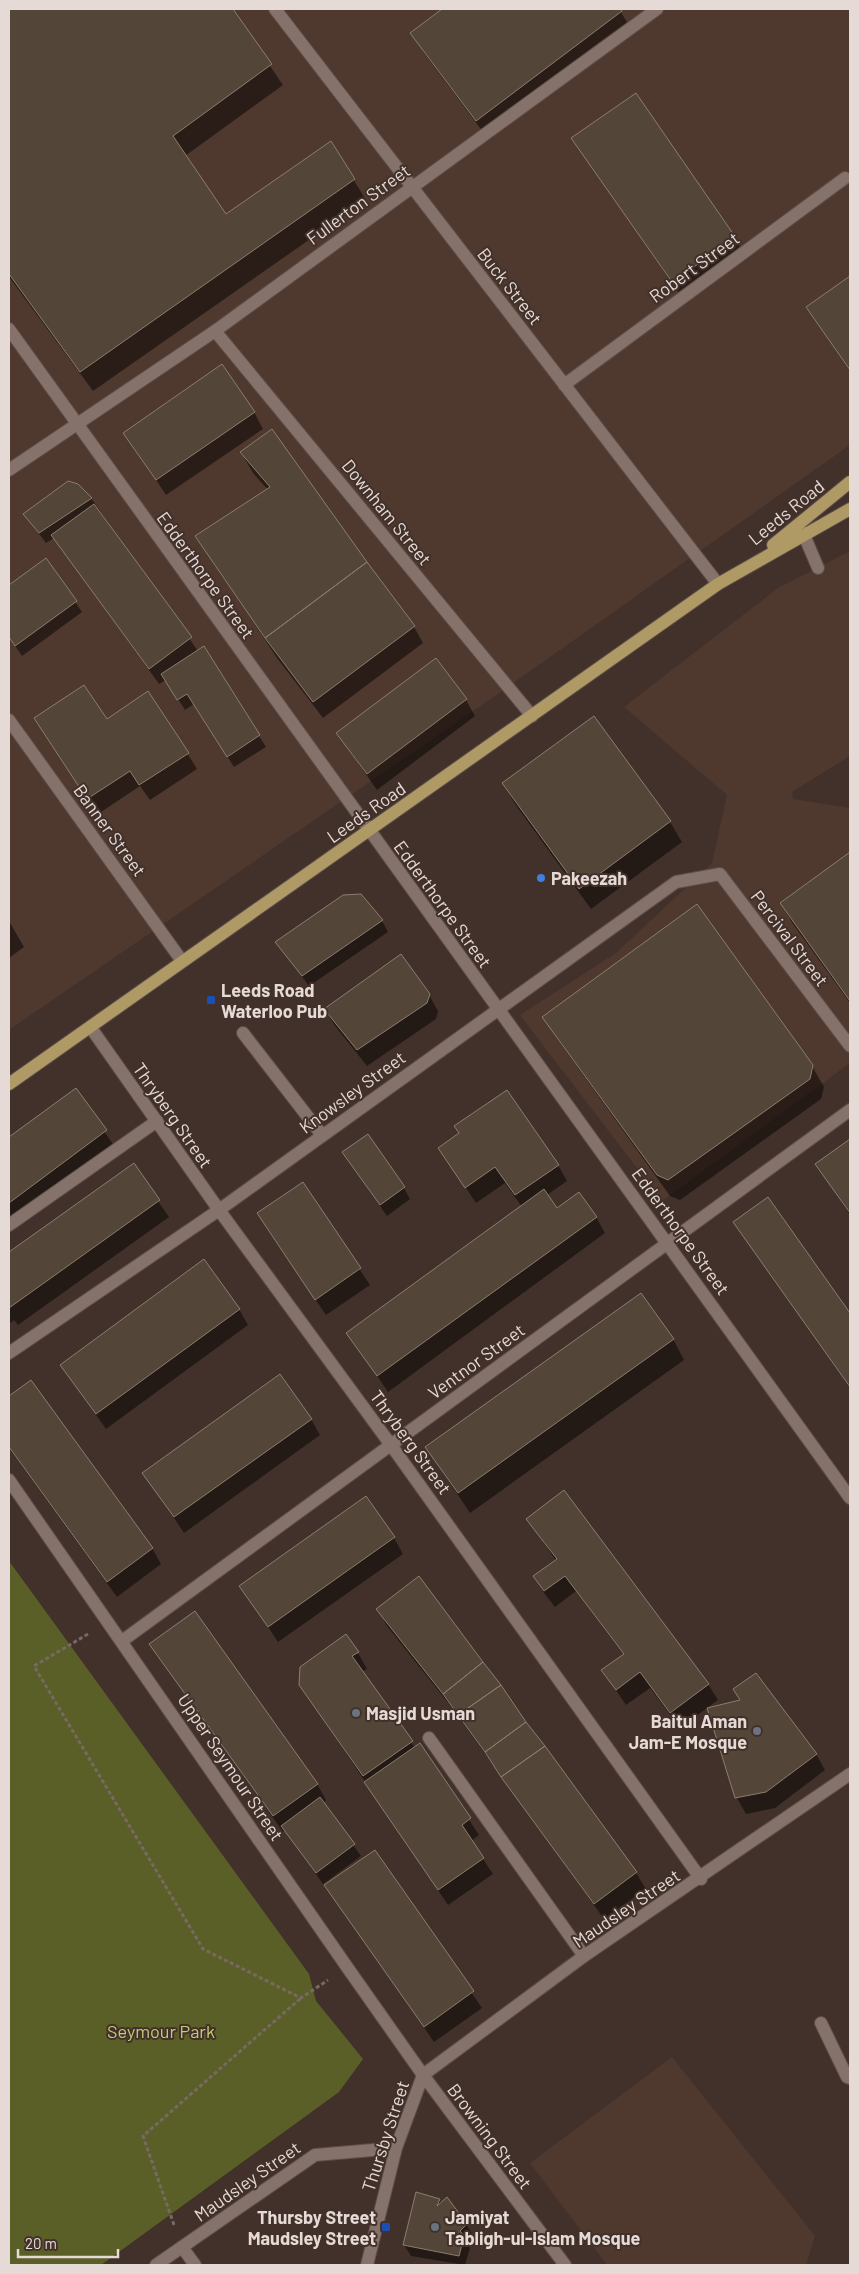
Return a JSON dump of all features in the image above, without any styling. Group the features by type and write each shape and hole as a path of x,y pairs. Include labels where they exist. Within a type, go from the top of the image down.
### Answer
{"main road":[{"name":"Leeds Road","path":"801,530 850,482"},
{"name":"Leeds Road","path":"9,1084 91,1028 182,961 369,832 718,584 801,530 850,509"}],"street":[{"name":"Buck Street","path":"275,9 410,187 718,584"},
{"name":"Fullerton Street","path":"9,470 215,331 410,187 657,9"},
{"name":"Robert Street","path":"564,385 845,178"},
{"name":"Edderthorpe Street","path":"9,330 369,832 668,1242 850,1498"},
{"name":"Downham Street","path":"215,331 532,716"},
{"path":"801,530 818,568"},
{"name":"Banner Street","path":"9,720 182,961"},
{"name":"Knowsley Street","path":"9,1353 219,1210 676,882 720,874"},
{"name":"Percival Street","path":"720,874 850,1046"},
{"name":"Thryberg Street","path":"91,1028 219,1210 391,1445 700,1879"},
{"path":"244,1033 322,1135"},
{"name":"Ventnor Street","path":"122,1641 850,1110"},
{"path":"9,1225 157,1121"},
{"name":"Upper Seymour Street","path":"9,1480 423,2075"},
{"path":"428,1738 584,1956"},
{"name":"Maudsley Street","path":"423,2075 584,1956 700,1879 850,1774"},
{"path":"821,2023 847,2077 850,2078"},
{"name":"Thursby Street","path":"367,2265 396,2148 423,2075"},
{"name":"Browning Street","path":"423,2075 565,2265"},
{"name":"Maudsley Street","path":"156,2265 315,2155 396,2148"},
{"path":"182,2247 195,2265"}],"path":[{"path":"108,1621 34,1666 203,1949 301,1998"},
{"path":"182,2247 142,2136 301,1998 347,1968"}],"shaded area":[{"path":"9,9 850,9 850,445 492,698 9,1030"},
{"path":"850,551 850,756 792,792 793,799 850,808 850,1063 662,1201 520,1015 616,953 712,863 727,795 624,707 778,588"},
{"path":"672,2057 815,2236 806,2265 607,2265 530,2163"}],"green space":[{"name":"Seymour Park","path":"9,1561 309,1974 316,2001 363,2059 339,2092 101,2265 9,2265"}],"building":[{"path":"9,9 233,9 272,64 173,136 226,214 331,141 355,179 80,372 9,274"},
{"path":"442,9 621,9 622,11 476,121 410,33"},
{"path":"636,93 736,238 672,282 571,138"},
{"path":"850,276 850,370 806,307"},
{"path":"222,364 255,412 156,480 123,433"},
{"path":"272,429 367,562 265,638 195,536 270,487 240,452"},
{"path":"68,481 78,484 92,498 39,533 23,514"},
{"path":"94,504 192,637 149,669 51,535"},
{"path":"46,558 77,601 15,646 9,637 9,585"},
{"path":"367,562 415,626 313,702 265,638"},
{"path":"204,646 260,735 227,757 187,694 177,700 161,674"},
{"path":"436,658 467,699 367,774 336,733"},
{"path":"84,685 107,719 148,691 189,753 139,785 130,771 87,799 34,718"},
{"path":"594,716 671,821 579,889 502,783"},
{"path":"850,852 850,1001 780,903"},
{"path":"361,894 383,920 302,976 275,942 343,895"},
{"path":"697,904 813,1065 810,1079 668,1180 657,1175 542,1017"},
{"path":"401,954 430,994 427,1003 357,1050 324,1009"},
{"path":"76,1088 107,1130 9,1203 9,1137"},
{"path":"507,1090 559,1165 515,1195 495,1167 465,1188 438,1148 459,1133 454,1126"},
{"path":"368,1134 405,1187 380,1205 342,1152"},
{"path":"850,1139 850,1213 815,1164"},
{"path":"134,1163 160,1200 9,1308 9,1252"},
{"path":"303,1182 361,1268 315,1300 257,1213"},
{"path":"544,1189 557,1208 579,1192 597,1217 377,1376 346,1333"},
{"path":"768,1197 850,1313 850,1387 733,1222"},
{"path":"204,1259 240,1309 96,1414 60,1365"},
{"path":"641,1293 674,1339 458,1493 425,1447"},
{"path":"280,1374 312,1419 174,1517 142,1473"},
{"path":"31,1380 153,1548 107,1582 9,1447 9,1396"},
{"path":"564,1490 709,1684 670,1713 640,1672 616,1690 601,1670 624,1654 565,1576 544,1591 533,1576 557,1559 526,1519"},
{"path":"366,1496 395,1537 268,1627 239,1586"},
{"path":"419,1576 483,1662 443,1694 376,1609"},
{"path":"195,1611 318,1784 273,1816 149,1644"},
{"name":"Masjid Usman","path":"346,1634 359,1652 352,1656 413,1741 363,1776 299,1685 300,1667"},
{"path":"483,1662 501,1685 458,1715 443,1694"},
{"name":"Baitul Aman Jam-E Mosque","path":"756,1673 817,1754 766,1792 735,1798 707,1708 740,1700 733,1689"},
{"path":"501,1685 526,1722 485,1752 458,1715"},
{"path":"526,1722 545,1746 501,1777 485,1752"},
{"path":"420,1743 471,1818 462,1825 484,1858 438,1890 364,1782"},
{"path":"545,1746 637,1872 594,1904 501,1777"},
{"path":"320,1797 355,1844 316,1873 281,1826"},
{"path":"375,1850 474,1991 424,2027 324,1885"},
{"name":"Jamiyat Tabligh-ul-Islam Mosque","path":"416,2192 440,2199 437,2206 447,2197 467,2224 460,2231 464,2236 459,2256 403,2245"}],"place":[{"name":"Pakeezah","path":"541,878"},
{"name":"Leeds Road Waterloo Pub","path":"211,1000"},
{"name":"Masjid Usman","path":"356,1713"},
{"name":"Baitul Aman Jam-E Mosque","path":"757,1731"},
{"name":"Thursby Street Maudsley Street","path":"386,2227"},
{"name":"Jamiyat Tabligh-ul-Islam Mosque","path":"435,2227"}]}
